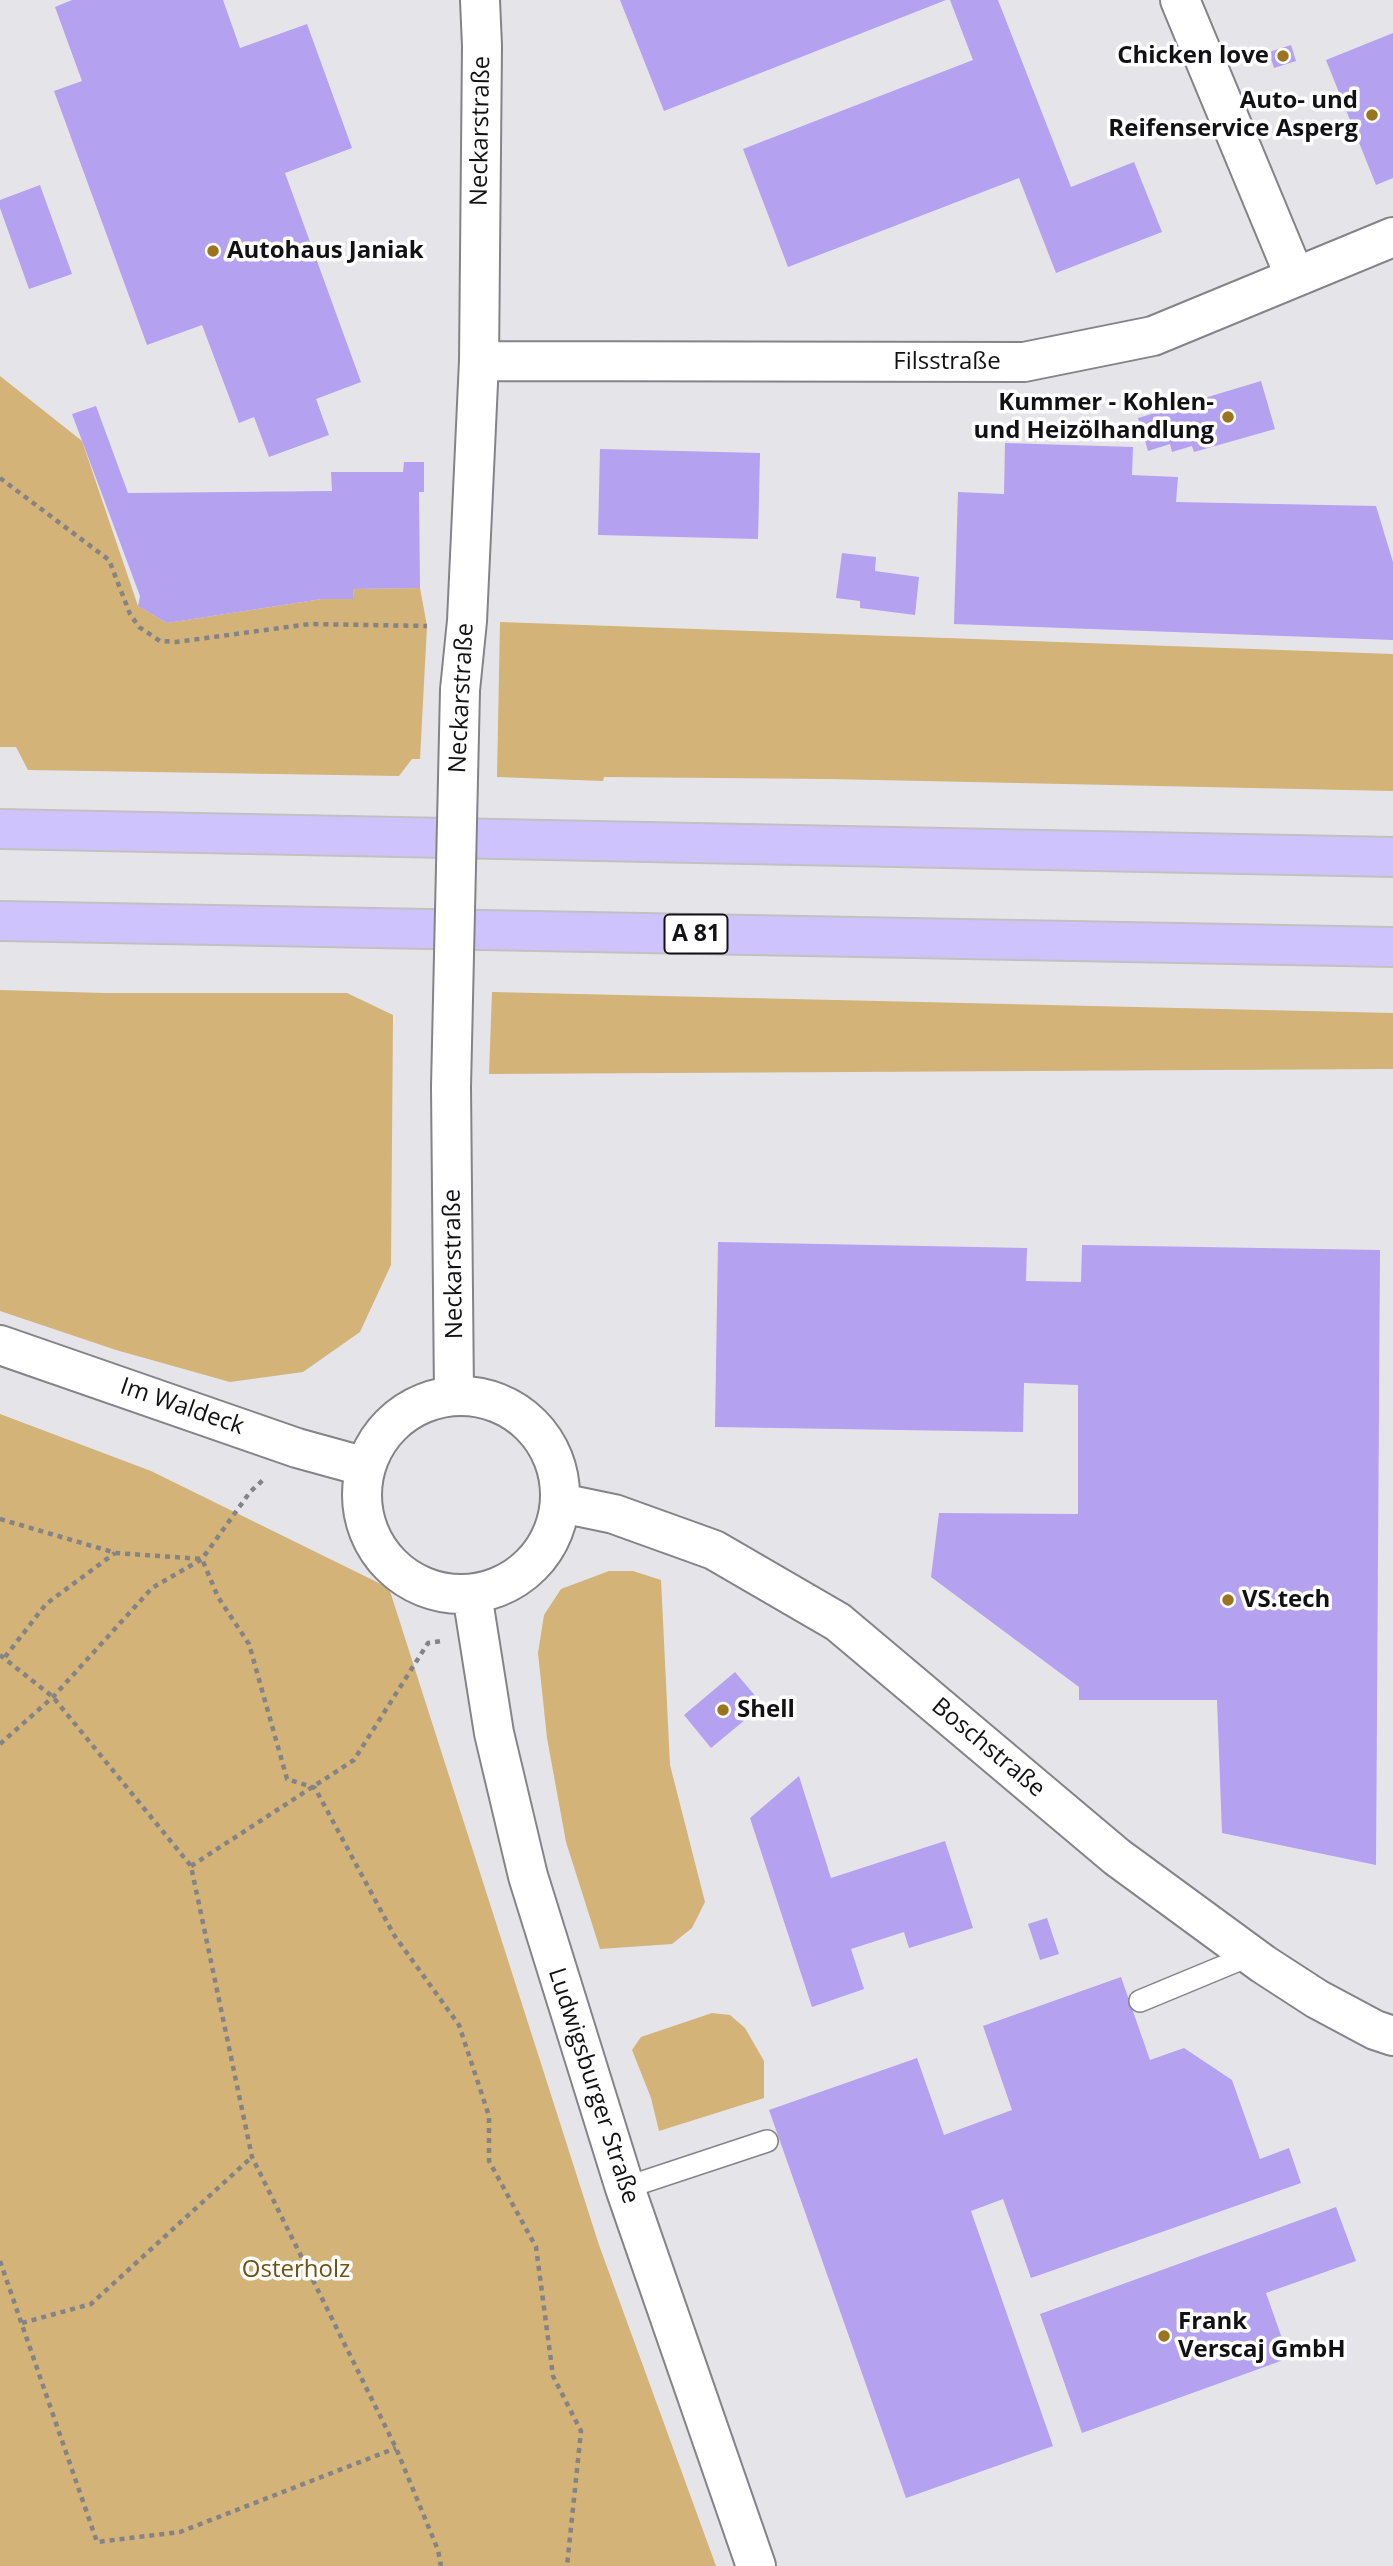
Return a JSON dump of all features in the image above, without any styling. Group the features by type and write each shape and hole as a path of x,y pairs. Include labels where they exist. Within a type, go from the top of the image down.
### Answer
{"highway":[{"path":"0,829 1393,857"},
{"name":"A 81","path":"0,921 1393,947"}],"street":[{"name":"Neckarstraße","path":"454,1395 451,1087 460,690 467,621 479,361 482,46 480,0"},
{"path":"1180,0 1295,277"},
{"name":"Filsstraße","path":"479,361 1024,362 1153,336 1393,237"},
{"name":"Im Waldeck","path":"0,1345 297,1448 366,1467"},
{"path":"454,1395 488,1399 519,1414 543,1438 558,1469 561,1503 555,1530 542,1554 533,1564 499,1588 472,1594 444,1593 418,1585 395,1569 377,1548 366,1522 362,1494 366,1467 375,1444 390,1425 409,1410 430,1400 454,1395"},
{"name":"Boschstraße","path":"561,1503 614,1514 714,1550 838,1622 1117,1857 1251,1955 1317,1999 1375,2030 1393,2036"},
{"name":"Ludwigsburger Straße","path":"472,1594 494,1733 528,1876 625,2188 756,2566"}],"lane":[{"path":"1140,2001 1251,1955"},
{"path":"625,2188 767,2141"}],"path":[{"path":"0,478 109,560 130,614 139,627 160,641 176,642 310,624 427,626 467,621"},
{"path":"0,1744 53,1697 152,1588 202,1559 250,1492 297,1448"},
{"path":"0,1519 116,1553 202,1559"},
{"path":"116,1553 46,1604 3,1656 53,1697 191,1866 252,2157 396,2448 438,2550 440,2566"},
{"path":"202,1559 218,1597 249,1644 287,1779 315,1788 394,1935 459,2025 489,2116 489,2161 536,2247 552,2376 581,2431 567,2566"},
{"path":"191,1866 315,1788 354,1760 428,1643 478,1635"},
{"path":"22,2323 90,2304 252,2157"},
{"path":"0,2261 97,2542 180,2532 396,2448"}],"green space":[{"path":"0,376 82,441 138,606 167,623 322,599 354,599 353,589 420,588 427,626 420,759 412,759 399,776 28,770 16,747 0,747"},
{"path":"500,622 1393,654 1393,791 829,779 604,777 603,781 497,777"},
{"path":"0,990 104,993 347,993 393,1015 391,1265 360,1332 303,1372 230,1382 116,1350 0,1311"},
{"path":"492,992 1393,1013 1393,1069 489,1074"},
{"name":"Osterholz","path":"0,1414 151,1471 389,1588 599,2245 716,2566 0,2566"},
{"path":"609,1571 633,1571 661,1580 670,1765 705,1902 692,1928 672,1944 600,1949 566,1842 547,1738 538,1653 544,1615 561,1589"},
{"path":"712,2013 730,2015 745,2028 764,2061 764,2098 659,2131 651,2098 632,2050 641,2037"}],"building":[{"name":"Autohaus Janiak","path":"72,0 223,0 240,48 307,24 352,148 285,173 361,382 316,399 329,435 269,457 254,417 239,423 202,325 147,345 54,91 82,81 55,7"},
{"path":"620,0 946,0 664,111"},
{"path":"950,0 998,0 1071,187 1134,162 1162,232 1056,273 1019,178 788,267 743,149 973,60"},
{"path":"1393,33 1393,178 1376,185 1326,60"},
{"name":"Chicken love","path":"1291,45 1296,61 1274,68 1269,52"},
{"path":"40,185 72,274 29,289 0,208 0,200"},
{"name":"Kummer - Kohlen- und Heizölhandlung","path":"1261,381 1275,429 1194,452 1192,446 1172,452 1170,444 1148,451 1138,418"},
{"path":"96,406 128,493 332,491 331,472 403,472 404,462 424,462 424,492 419,492 420,588 353,589 354,599 322,599 167,623 138,606 140,596 72,414"},
{"path":"1005,443 1133,447 1132,475 1178,477 1176,502 1376,506 1393,562 1393,640 954,624 958,492 1004,494"},
{"path":"600,449 760,453 758,539 598,535"},
{"path":"842,553 876,557 875,571 919,577 915,615 860,608 860,601 836,598"},
{"name":"VS.tech","path":"718,1242 1027,1248 1026,1281 1081,1282 1082,1245 1380,1250 1376,1865 1222,1833 1217,1700 1079,1700 1079,1687 931,1577 939,1513 1078,1514 1078,1385 1024,1383 1023,1432 715,1427"},
{"name":"Shell","path":"735,1672 763,1705 711,1748 684,1715"},
{"path":"799,1776 831,1878 945,1841 973,1928 909,1948 904,1932 851,1949 864,1989 812,2007 750,1818"},
{"path":"1047,1918 1059,1954 1040,1960 1028,1924"},
{"path":"1121,1977 1150,2060 1184,2048 1232,2080 1260,2159 1289,2148 1301,2183 1031,2278 1003,2199 971,2211 1053,2446 906,2498 769,2110 917,2058 944,2135 1012,2110 983,2026"},
{"name":"Frank Verscaj GmbH","path":"1336,2207 1356,2261 1266,2293 1289,2358 1082,2433 1040,2314"}],"place":[{"name":"Chicken love","path":"1283,56"},
{"name":"Auto- und Reifenservice Asperg","path":"1372,115"},
{"name":"Autohaus Janiak","path":"213,251"},
{"name":"Kummer - Kohlen- und Heizölhandlung","path":"1228,417"},
{"name":"VS.tech","path":"1228,1600"},
{"name":"Shell","path":"723,1710"},
{"name":"Frank Verscaj GmbH","path":"1164,2336"}]}
